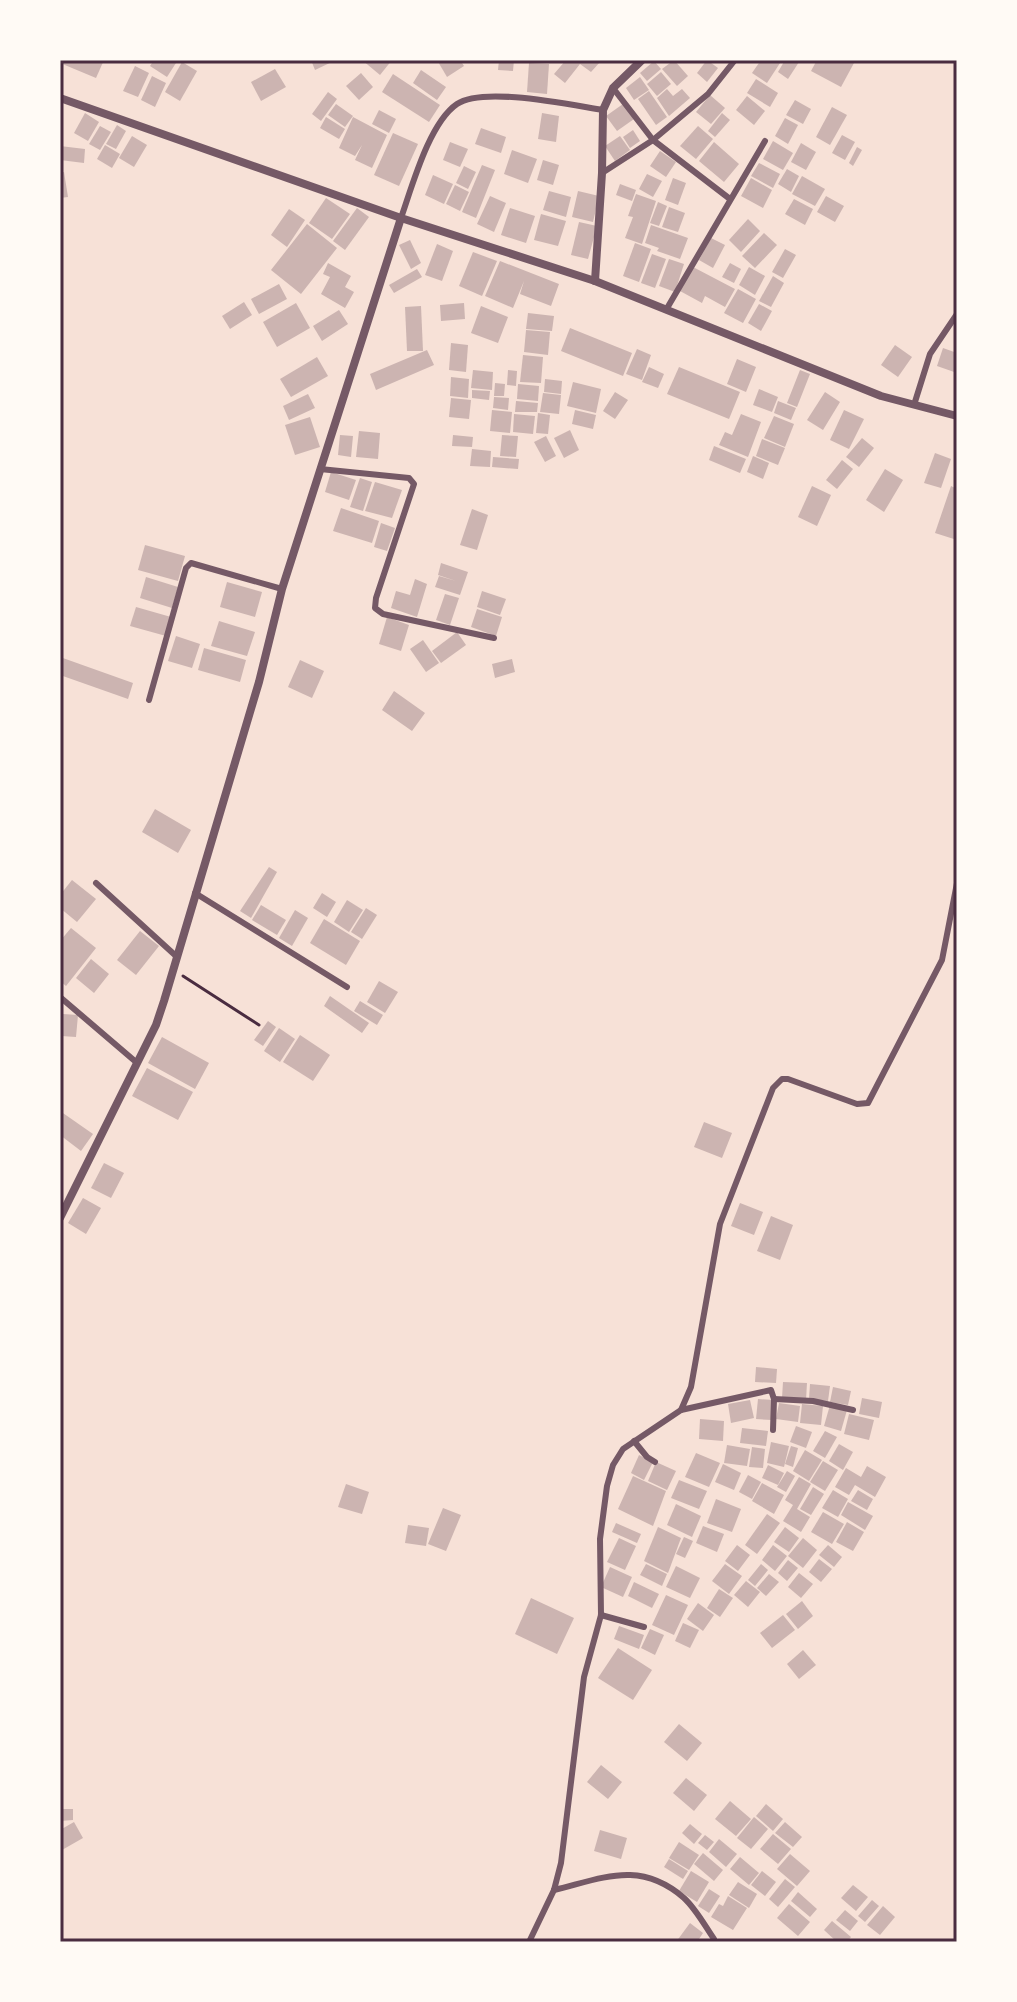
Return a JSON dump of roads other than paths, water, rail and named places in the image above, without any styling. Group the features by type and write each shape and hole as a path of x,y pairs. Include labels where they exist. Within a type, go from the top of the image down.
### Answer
{"street":[{"path":"595,281 603,110 613,88 642,60"},
{"path":"602,173 653,140 708,94 735,60"},
{"path":"613,88 653,140 730,199"},
{"path":"60,1218 156,1025 259,682 282,589 401,218 437,128 457,104 485,96 603,110"},
{"path":"60,98 401,218 595,281 881,396 957,416"},
{"path":"666,310 765,141"},
{"path":"914,405 930,354 957,314"},
{"path":"320,469 409,478 414,484 375,608 383,614 494,638"},
{"path":"149,700 186,568 191,563 282,589"},
{"path":"96,883 176,956"},
{"path":"681,1410 691,1387 720,1224 773,1088 782,1079 788,1079 857,1104 868,1103 942,960 957,883"},
{"path":"195,893 347,987"},
{"path":"60,997 136,1062"},
{"path":"529,1942 554,1890 561,1863 584,1677 601,1615 599,1573 602,1513 613,1465 623,1449 681,1410 765,1390 771,1390 774,1399 773,1430"},
{"path":"774,1399 813,1401 853,1410"},
{"path":"634,1441 655,1462"},
{"path":"601,1615 644,1627"},
{"path":"554,1890 620,1874 643,1875 657,1880 686,1900 714,1939"}]}
